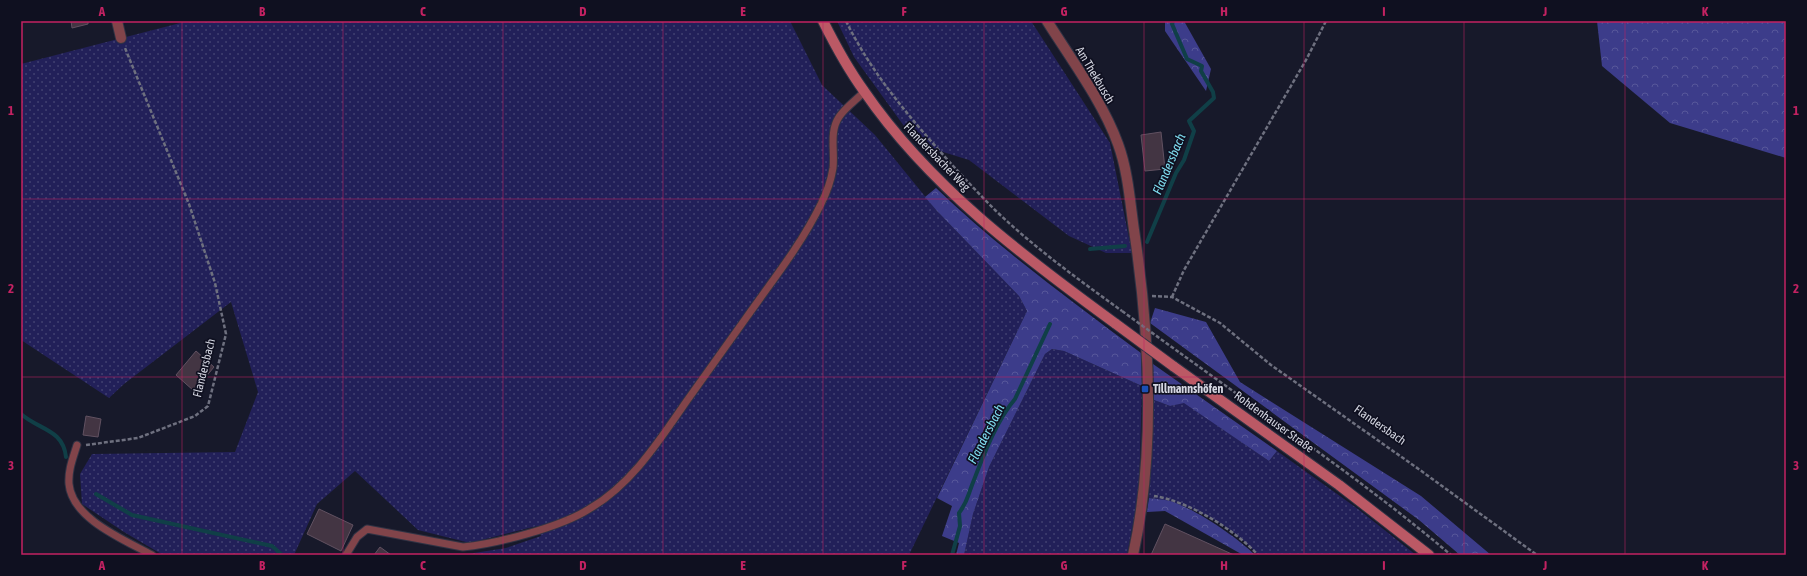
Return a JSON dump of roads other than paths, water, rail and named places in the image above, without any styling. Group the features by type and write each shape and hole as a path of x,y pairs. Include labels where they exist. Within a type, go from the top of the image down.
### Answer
{"main road":[{"name":"Flandersbacher Weg","path":"823,21 843,59 864,92 894,132 952,192 1000,235 1063,285"},
{"name":"Rohdenhauser Straße","path":"1063,285 1172,366 1345,490 1429,555"}],"street":[{"path":"117,21 121,38"},
{"name":"Am Thekbusch","path":"1047,21 1101,108 1118,144 1126,174 1142,296 1147,388 1147,449 1143,494 1132,555"}],"lane":[{"path":"346,555 357,537 367,529 463,548 477,546 563,521 589,510 612,493 636,469 667,429 799,242 820,206 829,186 833,166 833,131 838,118 864,92"},
{"path":"77,445 69,470 69,484 72,496 81,511 96,524 152,555"}],"waterway":[{"name":"Flandersbach","path":"1147,242 1176,173 1184,160 1194,131 1189,121 1214,98 1213,92 1201,71 1202,66 1187,59 1172,24 1173,21"},
{"name":"Flandersbach","path":"1090,249 1125,246"},
{"name":"Flandersbach","path":"952,555 960,526 959,513 966,502 990,440 1008,408 1015,399 1050,324"},
{"path":"21,414 55,435 64,448 66,457"},
{"path":"96,494 132,515 272,546 282,555"}],"place":[{"name":"Tillmannshöfen","path":"1145,389"}]}
